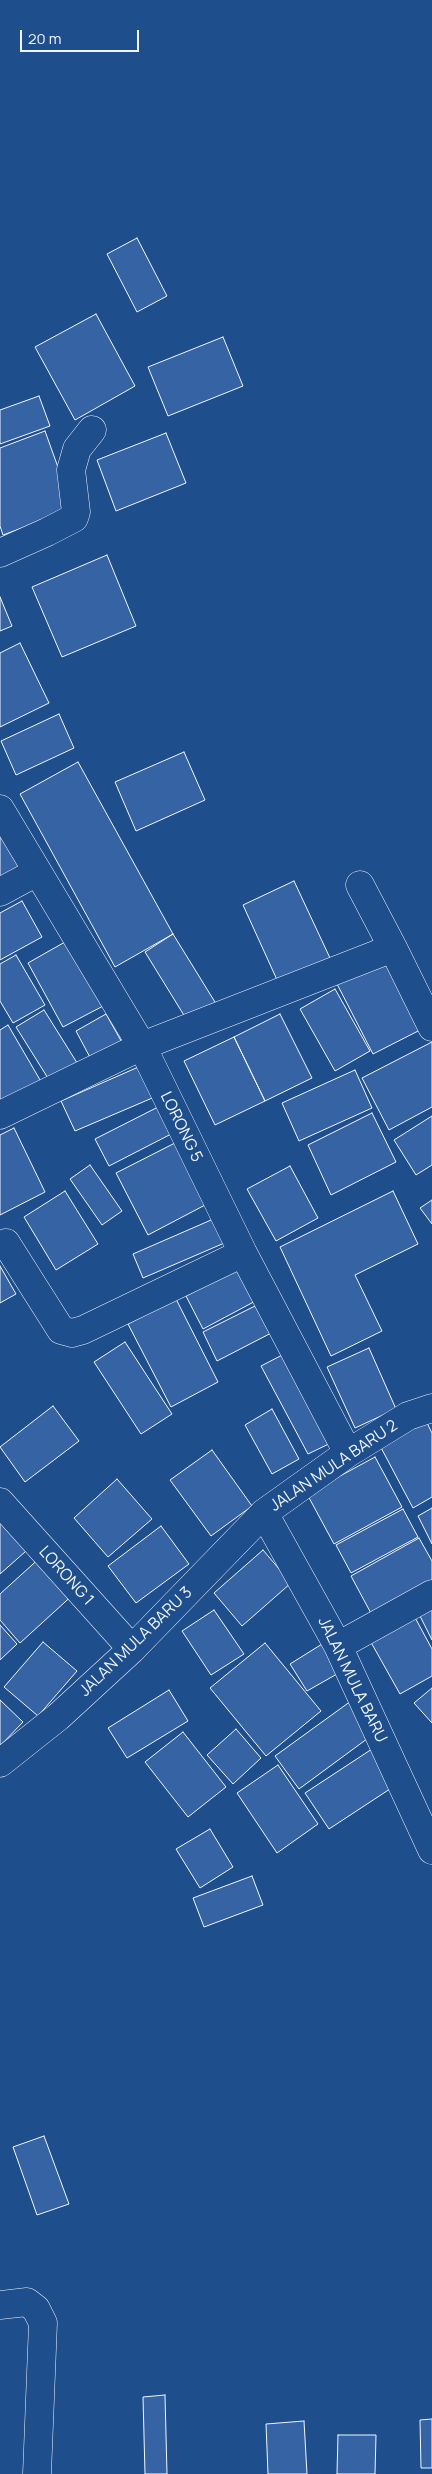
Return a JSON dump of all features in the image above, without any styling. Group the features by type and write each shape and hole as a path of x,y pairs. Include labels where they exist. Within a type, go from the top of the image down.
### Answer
{"street":[{"path":"0,553 74,518 76,512 70,470 77,449 92,430"},
{"name":"LORONG 5","path":"0,809 142,1046 243,1253 348,1453"},
{"path":"0,892 37,872"},
{"path":"360,885 432,1027"},
{"path":"0,1115 142,1046 393,948"},
{"path":"6,1243 61,1330 72,1333 83,1330 243,1253"},
{"name":"JALAN MULA BARU 2","path":"264,1513 348,1453 408,1416 432,1408"},
{"name":"LORONG 1","path":"0,1502 132,1649"},
{"name":"JALAN MULA BARU","path":"264,1513 338,1646 432,1850"},
{"name":"JALAN MULA BARU 3","path":"0,1764 58,1717 132,1649 264,1513"},
{"path":"338,1646 432,1594"},
{"path":"0,2305 27,2302 36,2309 43,2323 38,2474"}],"building":[{"path":"137,238 167,296 137,312 107,254"},
{"path":"96,314 135,386 75,420 35,347"},
{"path":"223,337 243,386 168,416 148,367"},
{"path":"39,396 50,426 0,444 0,410"},
{"path":"45,431 73,509 3,535 0,526 0,448"},
{"path":"166,433 186,483 116,511 97,460"},
{"path":"107,555 136,626 62,657 32,587"},
{"path":"0,597 12,626 0,631"},
{"path":"20,643 49,703 0,727 0,653"},
{"path":"59,714 74,748 16,775 1,741"},
{"path":"184,752 205,800 136,831 115,782"},
{"path":"78,762 173,934 115,967 20,794"},
{"path":"0,825 25,870 0,884"},
{"path":"294,881 330,958 278,982 243,905"},
{"path":"22,901 42,937 0,960 0,913"},
{"path":"173,934 218,1007 190,1025 145,952"},
{"path":"72,938 107,1004 63,1027 28,963"},
{"path":"16,955 45,1005 13,1023 0,1001 0,964"},
{"path":"387,957 424,1028 373,1054 336,982"},
{"path":"335,989 370,1051 335,1071 300,1009"},
{"path":"44,1010 79,1066 51,1083 16,1027"},
{"path":"106,1014 124,1046 93,1063 76,1031"},
{"path":"280,1014 312,1078 265,1101 234,1037"},
{"path":"8,1025 43,1085 0,1101 0,1030"},
{"path":"234,1037 265,1101 215,1125 184,1061"},
{"path":"432,1042 432,1107 389,1130 362,1078"},
{"path":"143,1065 157,1096 75,1131 61,1101"},
{"path":"355,1070 372,1108 299,1141 282,1103"},
{"path":"164,1104 177,1131 109,1166 95,1139"},
{"path":"372,1113 396,1162 331,1195 308,1145"},
{"path":"432,1116 432,1165 416,1175 394,1140"},
{"path":"14,1128 45,1192 0,1215 0,1135"},
{"path":"175,1143 207,1204 148,1235 116,1173"},
{"path":"90,1165 122,1211 102,1225 70,1179"},
{"path":"290,1166 318,1218 276,1241 247,1189"},
{"path":"65,1191 98,1244 56,1270 24,1217"},
{"path":"393,1191 418,1244 355,1275 382,1331 331,1356 280,1247"},
{"path":"432,1200 432,1224 420,1208"},
{"path":"218,1217 229,1241 143,1278 133,1254"},
{"path":"246,1264 263,1297 203,1329 186,1296"},
{"path":"0,1266 16,1294 0,1303"},
{"path":"176,1299 218,1382 171,1407 128,1324"},
{"path":"265,1301 279,1329 217,1361 203,1332"},
{"path":"125,1342 172,1414 141,1434 94,1362"},
{"path":"369,1348 396,1409 355,1428 327,1367"},
{"path":"290,1351 337,1440 308,1454 261,1366"},
{"path":"53,1406 79,1441 25,1482 0,1447"},
{"path":"272,1409 299,1459 272,1474 245,1425"},
{"path":"424,1417 432,1433 432,1497 413,1508 378,1442"},
{"path":"212,1450 252,1506 211,1536 170,1480"},
{"path":"375,1457 402,1507 334,1544 307,1494"},
{"path":"117,1479 152,1519 108,1557 74,1518"},
{"path":"432,1508 432,1544 418,1516"},
{"path":"403,1509 418,1537 351,1573 336,1545"},
{"path":"0,1514 34,1544 0,1574"},
{"path":"161,1526 189,1564 136,1603 108,1566"},
{"path":"419,1538 432,1561 432,1585 373,1617 351,1576"},
{"path":"263,1550 291,1583 242,1626 214,1593"},
{"path":"43,1555 76,1592 20,1643 0,1620 0,1594"},
{"path":"432,1608 432,1640 419,1614"},
{"path":"214,1610 244,1654 211,1675 182,1631"},
{"path":"412,1612 432,1649 432,1676 400,1694 368,1637"},
{"path":"0,1625 17,1644 0,1660"},
{"path":"327,1641 344,1670 307,1691 290,1664"},
{"path":"43,1642 77,1671 38,1716 4,1687"},
{"path":"265,1643 321,1711 266,1756 210,1688"},
{"path":"432,1688 432,1723 414,1703"},
{"path":"169,1690 188,1721 127,1758 108,1728"},
{"path":"0,1700 23,1722 0,1746"},
{"path":"351,1701 375,1733 299,1789 275,1756"},
{"path":"236,1729 261,1758 233,1784 207,1755"},
{"path":"183,1732 226,1787 188,1817 145,1762"},
{"path":"372,1749 396,1785 329,1829 305,1793"},
{"path":"278,1765 318,1824 277,1853 237,1793"},
{"path":"210,1829 233,1867 200,1888 176,1849"},
{"path":"252,1876 263,1905 204,1927 193,1898"},
{"path":"44,2136 69,2204 37,2215 13,2147"},
{"path":"165,2395 167,2474 145,2474 143,2397"},
{"path":"432,2419 432,2468 421,2468 420,2420"},
{"path":"304,2421 307,2474 268,2474 266,2424"},
{"path":"338,2435 376,2435 375,2474 337,2474"}]}
